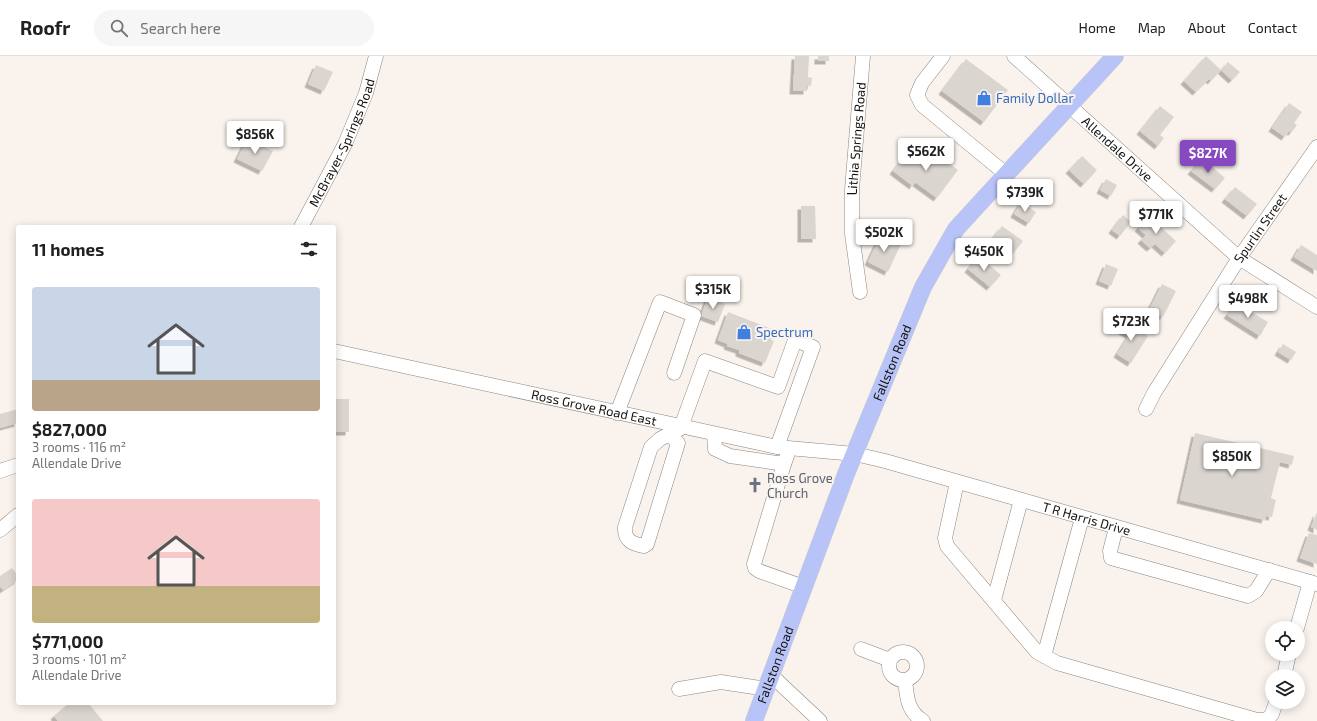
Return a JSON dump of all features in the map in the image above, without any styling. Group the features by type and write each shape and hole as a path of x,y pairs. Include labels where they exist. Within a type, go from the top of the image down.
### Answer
{"main road":[{"name":"Fallston Road","path":"754,721 855,454 923,287 956,229 1115,56"}],"street":[{"name":"McBrayer-Springs Road","path":"302,225 345,144 366,93 376,56"},
{"name":"Lithia Springs Road","path":"860,292 852,234 852,189 863,56"},
{"path":"943,56 922,82 917,95 922,104 1006,174"},
{"path":"1014,56 1069,106"},
{"name":"Allendale Drive","path":"1069,106 1239,258 1317,307"},
{"name":"Spurlin Street","path":"1146,409 1154,393 1239,258 1317,147"},
{"path":"616,413 660,302 694,315 674,373"},
{"path":"778,387 795,340 813,347 796,394 783,448 784,464 754,564 755,568 759,571 804,587"},
{"name":"Ross Grove Road East","path":"336,351 616,413 678,433 714,434 783,448 855,454"},
{"path":"678,433 660,439 651,447 624,533 627,540 635,544 644,546 647,544 678,433 705,361 796,394"},
{"path":"714,434 715,449 730,456 784,464"},
{"name":"T R Harris Drive","path":"855,454 1314,583"},
{"path":"0,471 16,466"},
{"path":"957,482 945,538 946,546 994,600 1037,652 1057,663 1257,720 1267,720 1274,709"},
{"path":"994,600 1021,500"},
{"path":"0,530 16,517"},
{"path":"1044,656 1082,518"},
{"path":"1116,528 1110,551 1111,558 1164,574 1248,596 1256,591 1269,570"},
{"path":"1300,621 1314,583"},
{"path":"861,649 890,660"},
{"path":"901,651 908,652 916,659 917,667 916,671 909,679 904,680 896,678 892,675 888,666 890,660 896,653 901,651"},
{"path":"904,680 909,714 923,721"},
{"path":"679,690 721,682 768,682 820,721"}],"building":[{"path":"795,56 809,56 808,77 812,78 811,86 807,85 807,91 793,91"},
{"path":"818,56 829,56 829,61 818,61"},
{"path":"1206,56 1221,70 1211,81 1209,79 1196,92 1184,81"},
{"path":"966,59 1008,90 984,122 942,91"},
{"path":"1228,62 1240,72 1232,80 1221,70"},
{"path":"316,65 333,72 324,91 308,84"},
{"path":"1289,103 1302,112 1294,123 1297,125 1292,132 1289,131 1285,137 1272,128"},
{"path":"1160,106 1174,117 1160,135 1164,138 1158,146 1140,131"},
{"path":"247,139 273,151 262,171 237,159"},
{"path":"911,147 932,162 937,154 958,170 937,198 915,182 913,186 893,171"},
{"path":"1082,156 1097,170 1084,184 1069,170"},
{"path":"1202,158 1225,178 1215,189 1191,171"},
{"path":"1106,179 1117,185 1111,196 1100,190"},
{"path":"1235,187 1257,204 1247,216 1225,199"},
{"path":"1021,202 1036,212 1029,223 1014,214"},
{"path":"801,206 815,206 816,239 801,239"},
{"path":"1123,215 1131,222 1120,236 1112,230"},
{"path":"1149,216 1176,241 1165,253 1155,244 1150,248 1141,240 1146,235 1138,228"},
{"path":"1002,226 1023,241 1013,254 992,239"},
{"path":"881,234 901,244 888,272 868,262"},
{"path":"1301,245 1317,255 1317,271 1294,257"},
{"path":"978,256 1001,275 990,287 968,269"},
{"path":"1106,264 1118,269 1111,286 1099,281"},
{"path":"1162,284 1176,291 1163,317 1149,310"},
{"path":"708,297 725,304 718,322 701,316"},
{"path":"1236,303 1268,322 1260,336 1227,315"},
{"path":"728,312 774,330 771,340 774,341 765,363 739,353 739,350 727,346 728,344 718,340"},
{"path":"1122,320 1148,336 1131,363 1117,354 1129,335 1117,328"},
{"path":"1283,344 1296,352 1291,360 1278,352"},
{"path":"336,399 349,399 349,432 336,432"},
{"path":"16,410 16,424 0,428 0,414"},
{"path":"1195,433 1294,456 1292,465 1280,462 1271,498 1276,500 1272,517 1266,516 1265,520 1180,500"},
{"path":"1317,512 1317,530 1311,527"},
{"path":"1309,533 1317,535 1317,564 1300,558"},
{"path":"12,568 16,573 16,581 3,590 0,586 0,576"},
{"path":"67,705 90,705 103,721 58,721 54,716"}],"place":[{"name":"Family Dollar","path":"984,98"},
{"name":"Spectrum","path":"744,332"},
{"name":"Ross Grove Church","path":"755,485"}]}
